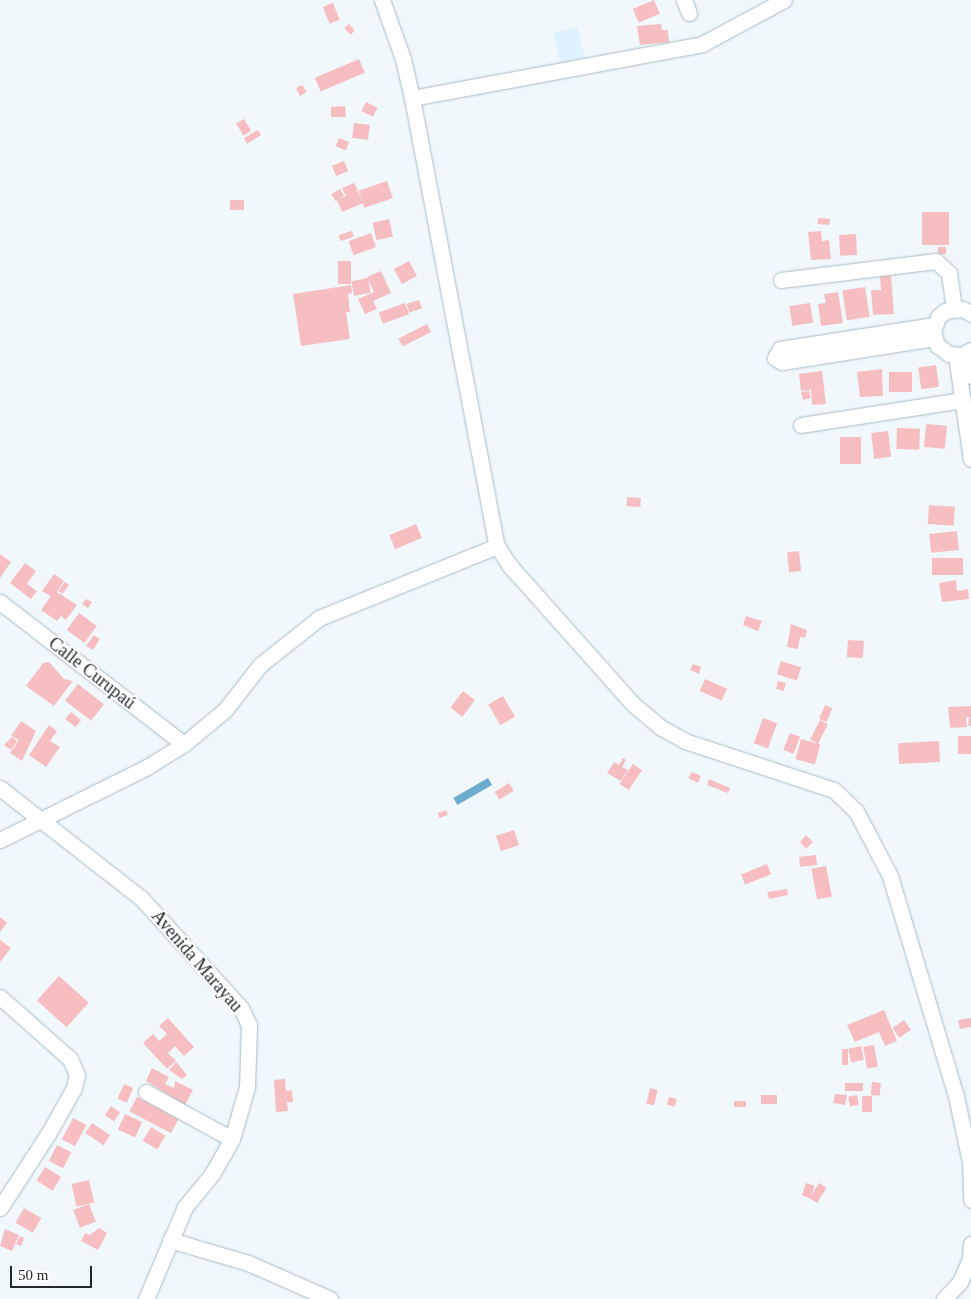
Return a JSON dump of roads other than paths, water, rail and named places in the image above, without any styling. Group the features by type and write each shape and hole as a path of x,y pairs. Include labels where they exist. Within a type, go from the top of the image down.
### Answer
{"street":[{"path":"382,0 403,59 412,98 498,546 510,566 627,698 660,727 685,742 834,790 856,811 890,876 956,1096 970,1162 971,1200"},
{"path":"412,98 702,44 784,0"},
{"path":"781,280 936,261 949,273 954,308"},
{"path":"934,332 945,311 954,308 971,314"},
{"path":"934,332 782,362 775,356 780,349 934,332"},
{"path":"934,332 942,350 965,352"},
{"path":"965,352 971,376"},
{"path":"965,352 963,400 970,456"},
{"path":"801,425 963,400"},
{"path":"0,840 147,768 184,744 225,710 260,665 319,618 342,606 498,546"},
{"name":"Calle Curupaú","path":"0,602 184,744"},
{"name":"Avenida Marayau","path":"0,788 43,819 141,898 241,1008 249,1025 250,1054 241,1115 232,1139 212,1174 185,1207 146,1299"},
{"path":"0,996 70,1059 77,1075 74,1088 48,1134 0,1208"},
{"path":"146,1092 232,1139"},
{"path":"170,1240 248,1263 330,1299"},
{"path":"944,1299 960,1282 970,1258 971,1244"}],"water":[{"path":"488,778 492,785 457,805 453,798"}]}
